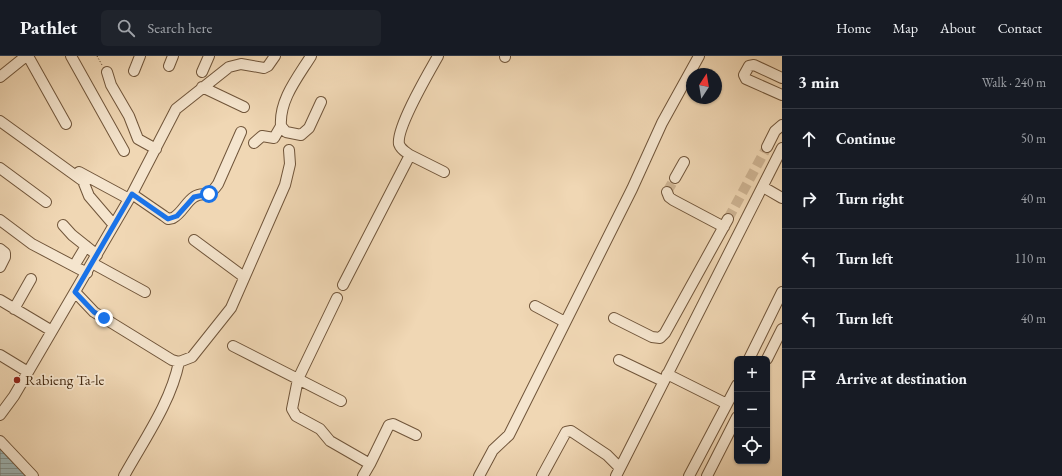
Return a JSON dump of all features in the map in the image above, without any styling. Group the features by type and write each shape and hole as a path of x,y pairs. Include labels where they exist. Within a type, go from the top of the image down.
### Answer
{"street":[{"path":"0,77 27,56 66,124"},
{"path":"71,56 124,151"},
{"path":"134,71 140,56"},
{"path":"168,66 174,56"},
{"path":"202,72 209,56"},
{"path":"0,415 14,396 95,259 156,149 176,109 229,67 241,64 264,68 268,66 275,56"},
{"path":"254,142 262,136 274,138 281,126 281,109 311,56"},
{"path":"438,56 401,130 399,144 402,149 410,155 444,172"},
{"path":"480,476 493,450 509,435 632,189 662,123 699,56"},
{"path":"782,78 754,64 749,66 744,75 746,79 782,95"},
{"path":"107,72 108,79 129,116 138,139 156,149"},
{"path":"202,88 244,107"},
{"path":"281,126 286,132 301,135 309,128 322,102"},
{"path":"0,114 86,177 130,196 168,219 173,218 194,197 204,196 213,191 218,184 241,132"},
{"path":"0,121 83,181 89,196 114,224"},
{"path":"766,147 775,131 782,125"},
{"path":"618,472 763,187 779,159 782,148"},
{"path":"75,292 94,312 172,360 179,362 192,357 231,308 285,185 290,164 289,150"},
{"path":"343,285 410,155"},
{"path":"675,178 684,162"},
{"path":"0,168 46,202"},
{"path":"763,187 782,198"},
{"path":"614,318 652,337 660,338 665,333 726,223 673,200 669,197 667,192"},
{"path":"0,220 32,244 86,273"},
{"path":"63,225 86,246 95,259 145,292"},
{"path":"194,240 244,277"},
{"path":"77,261 86,246"},
{"path":"0,249 5,253 5,257 0,267"},
{"path":"14,309 31,280"},
{"path":"750,356 782,292"},
{"path":"337,298 298,379 292,409 296,416 320,429 330,441 370,464"},
{"path":"0,300 52,331"},
{"path":"534,306 565,322"},
{"path":"768,356 782,329"},
{"path":"233,346 341,401"},
{"path":"0,355 28,372"},
{"path":"619,360 727,404"},
{"path":"124,476 164,404 175,378 179,362"},
{"path":"689,476 734,391"},
{"path":"707,476 734,423"},
{"path":"362,476 370,464 389,425 394,424 416,435"},
{"path":"542,476 566,432 571,431 607,455 618,472"},
{"path":"0,441 33,476"}],"path":[{"path":"97,56 107,72"}],"water":[{"path":"0,442 34,476 0,476"}],"tunnel":[{"path":"728,219 767,147"},
{"path":"667,192 675,178"}],"place":[{"name":"Rabieng Ta-le","path":"17,380"}],"route":[{"path":"104,318 87,306 75,292 132,194 168,219 177,216 194,197 209,194"}]}
